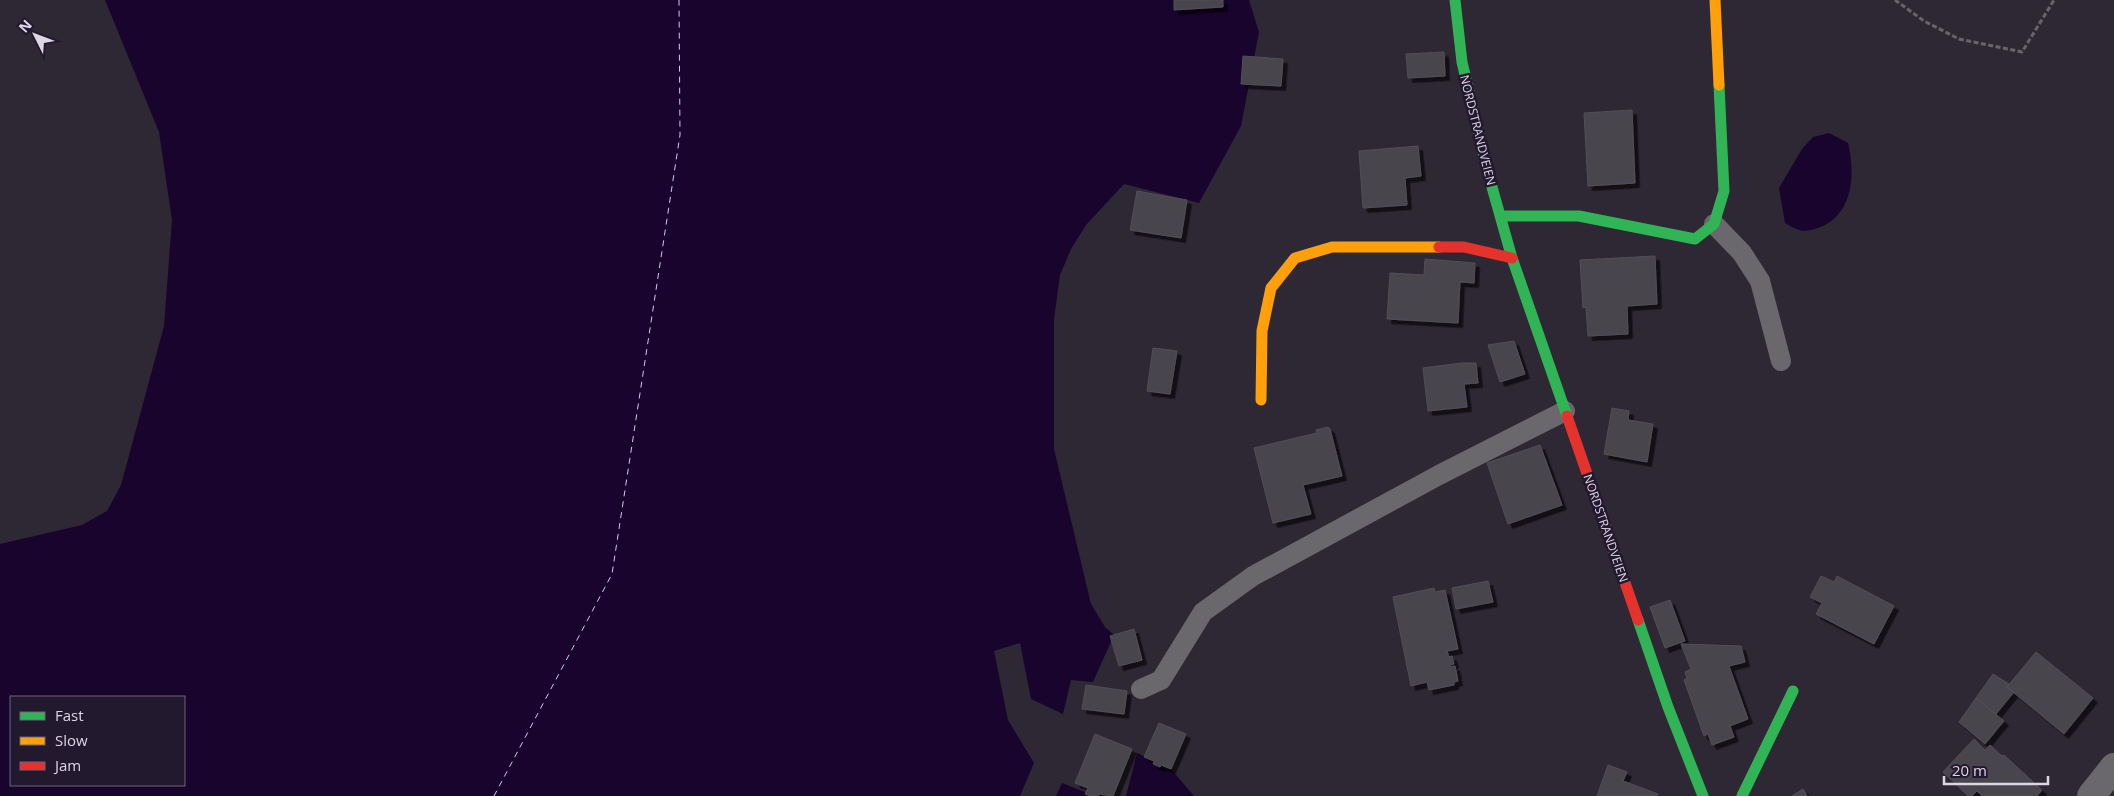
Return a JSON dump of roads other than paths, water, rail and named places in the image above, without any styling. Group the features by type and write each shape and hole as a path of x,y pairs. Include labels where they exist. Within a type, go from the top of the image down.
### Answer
{"street":[{"name":"NORDSTRANDVEIEN","path":"1455,0 1462,62 1488,174 1512,258 1665,698 1702,796"},
{"path":"1501,216 1579,216 1695,239 1714,224 1724,191 1714,0"},
{"path":"1261,400 1262,331 1272,288 1295,258 1332,247 1464,247 1512,258"},
{"path":"1742,796 1793,691"},
{"path":"2091,796 2114,767"}],"lane":[{"path":"1714,224 1742,253 1760,282 1781,361"},
{"path":"1141,689 1161,680 1203,612 1253,576 1439,475 1565,411"}]}
